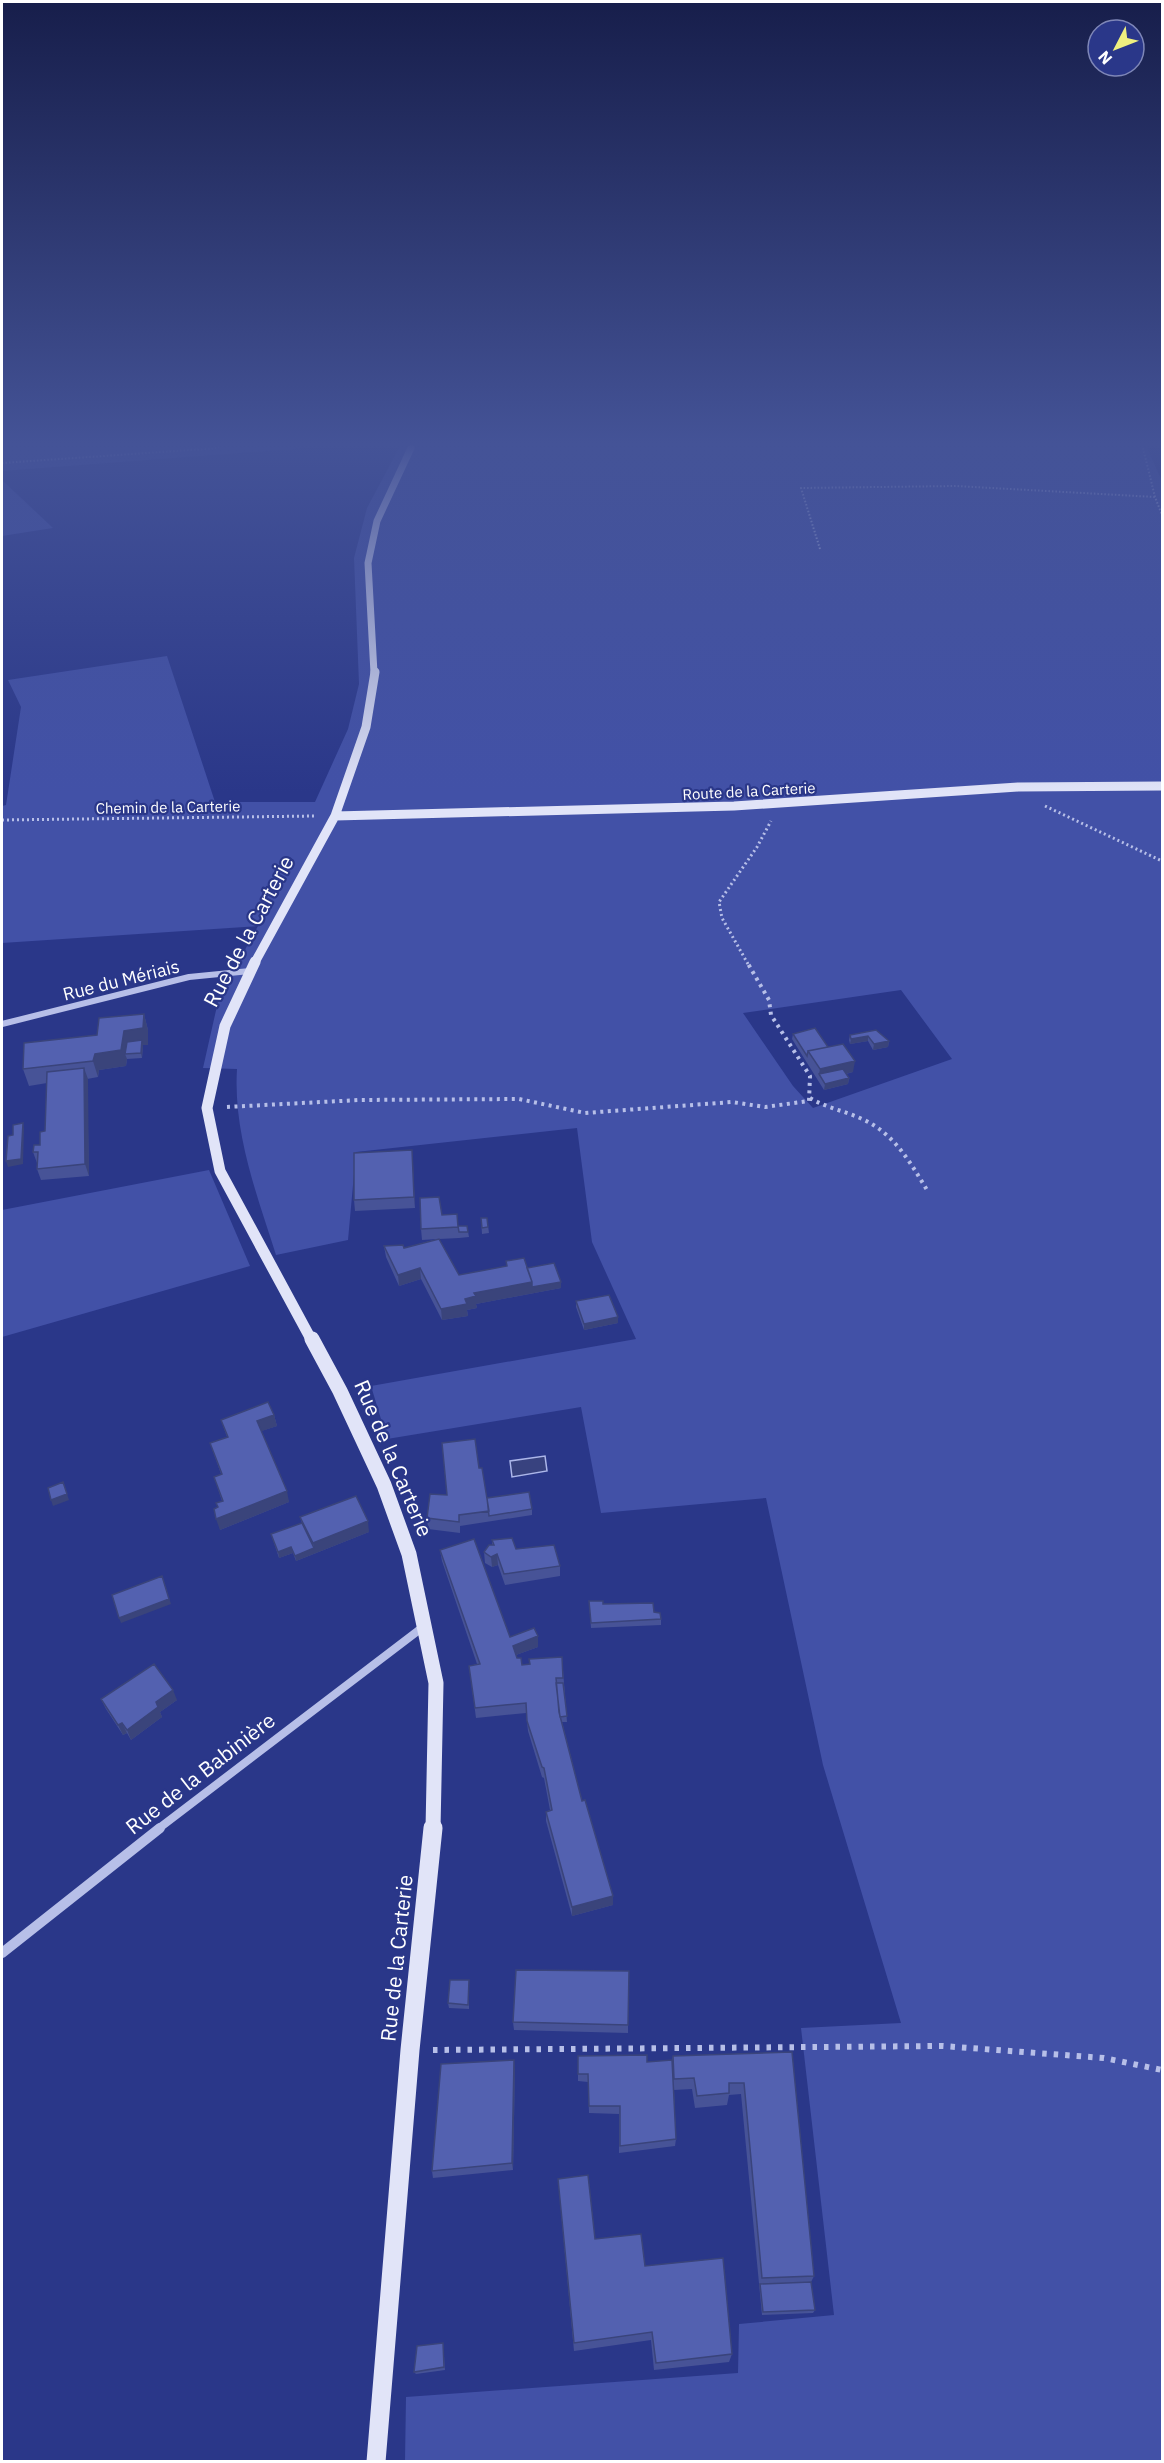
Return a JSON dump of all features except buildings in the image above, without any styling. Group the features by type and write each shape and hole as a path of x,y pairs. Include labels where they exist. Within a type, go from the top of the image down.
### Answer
{"street":[{"name":"Rue de la Carterie","path":"368,563 375,669 366,727 335,816 250,971 225,1026 207,1108 220,1171 340,1391 384,1485 409,1554 436,1683 433,1832 410,2050 376,2462"},
{"name":"Route de la Carterie","path":"335,816 788,804 1018,787 1162,786"},
{"name":"Rue du Mériais","path":"2,1024 189,977 250,971"},
{"name":"Rue de la Babinière","path":"2,1953 146,1837 425,1626"}],"path":[{"path":"1018,787 1027,798 1162,861"},
{"path":"207,1108 359,1100 519,1099 585,1113 732,1102 765,1107 809,1101 810,1076 771,1015 769,1000 722,918 719,902 757,847 775,813 788,804"},
{"name":"Chemin de la Carterie","path":"2,820 335,816"},
{"path":"810,1098 825,1108 869,1123 899,1143 927,1190"},
{"path":"410,2050 943,2046 1104,2058 1162,2070"}],"shaded area":[{"path":"354,563 1162,563 1162,2461 405,2461 406,2397 738,2373 739,2324 834,2315 801,2028 901,2023 823,1765 766,1498 601,1513 581,1407 387,1439 371,1386 636,1339 592,1242 577,1128 356,1152 348,1240 276,1255 248,1164 239,1117 237,1069 203,1068 219,997 258,926 2,943 2,806 6,805 21,707 8,680 167,656 215,802 315,802 348,729 359,684","holes":["901,990 952,1059 813,1108 793,1086 743,1013"]},
{"path":"209,1170 250,1266 2,1337 2,1210"},
{"path":"545,1456 547,1471 512,1477 510,1461"}]}
